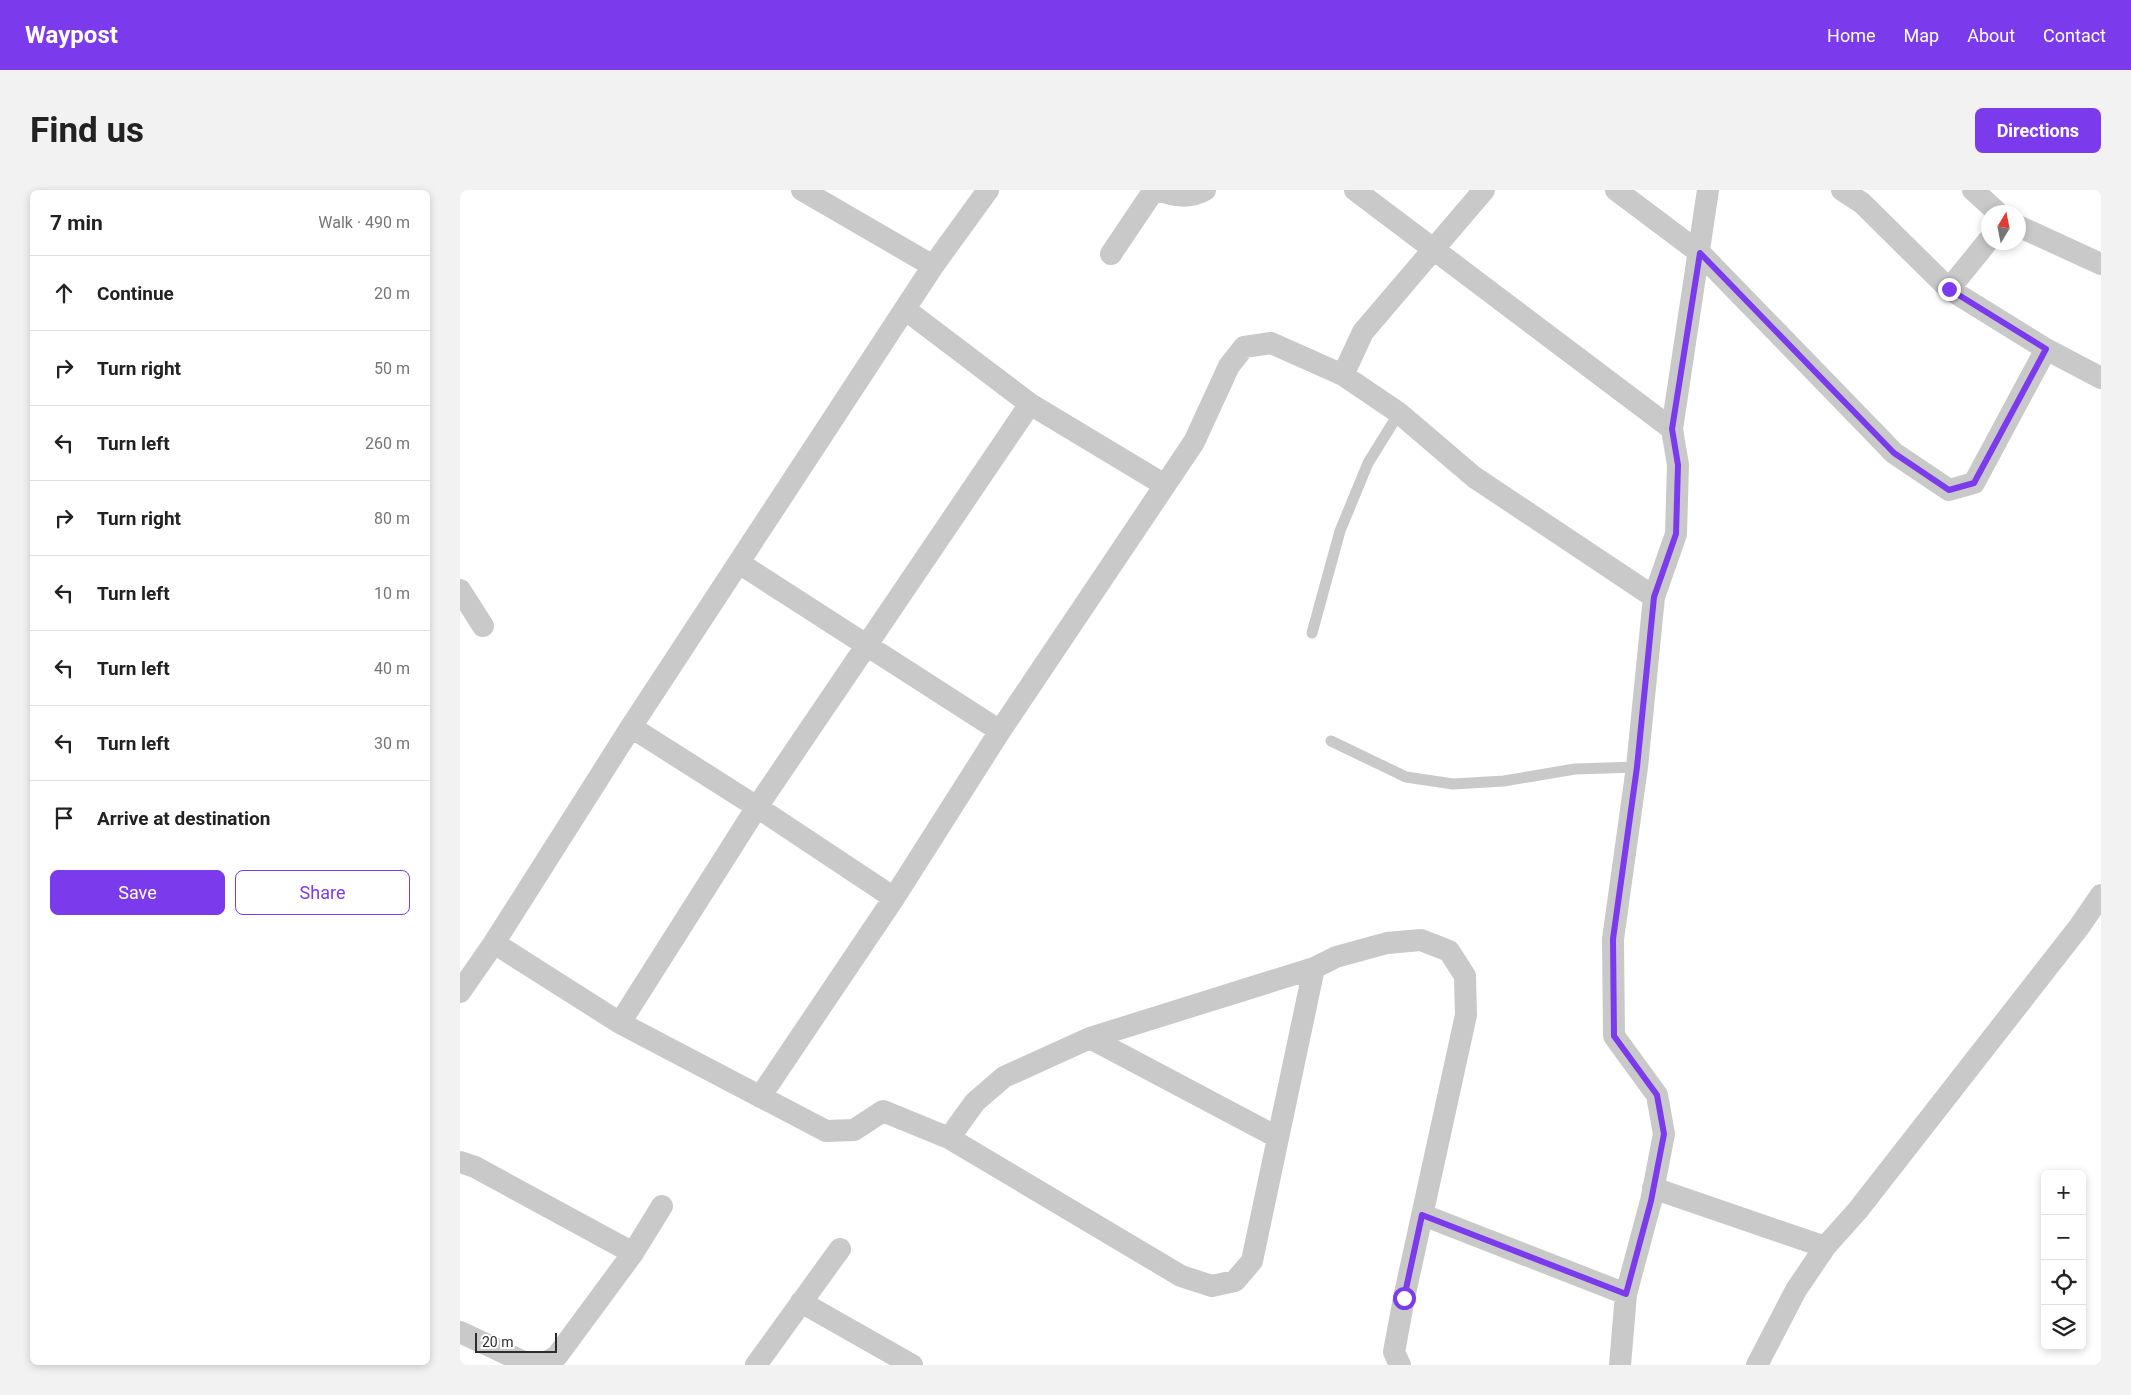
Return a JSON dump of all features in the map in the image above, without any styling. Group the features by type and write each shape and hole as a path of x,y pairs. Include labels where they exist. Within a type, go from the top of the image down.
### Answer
{"street":[{"path":"802,190 933,266"},
{"path":"460,992 494,943 631,726 906,310 933,266 988,190"},
{"path":"1111,254 1154,190"},
{"path":"1158,190 1175,196 1196,195 1204,190"},
{"path":"1355,190 1672,429"},
{"path":"1343,375 1363,332 1484,190"},
{"path":"1616,190 1700,253 1894,453 1949,490 1974,483 2046,349"},
{"path":"1620,1365 1626,1294 1653,1188 1664,1134 1657,1095 1614,1036 1613,939 1637,767 1654,597 1676,534 1678,465 1672,429 1708,190"},
{"path":"1842,190 1862,203 1949,289 2046,349 2101,378"},
{"path":"1973,190 1989,205"},
{"path":"2026,230 2101,264"},
{"path":"1949,289 1981,250"},
{"path":"906,310 1030,404 1163,484"},
{"path":"760,1097 894,898 1000,731 1163,484 1194,442 1229,366 1244,347 1271,343 1343,375 1399,414 1474,477 1654,597"},
{"path":"620,1023 757,807 1030,404"},
{"path":"739,563 1000,731"},
{"path":"460,590 483,626"},
{"path":"631,726 894,898"},
{"path":"1756,1365 1796,1290 1825,1247 1876,1186 2079,927 2101,895"},
{"path":"948,1138 975,1102 1004,1076 1090,1038 1314,968 1336,957 1387,943 1420,940 1449,951 1465,976 1466,1015 1394,1352 1400,1365"},
{"path":"494,943 620,1023 826,1131 854,1130 884,1111 948,1138 1182,1276 1212,1286 1234,1281 1252,1261 1314,968"},
{"path":"1090,1038 1277,1137"},
{"path":"460,1162 475,1167 632,1253"},
{"path":"1653,1188 1825,1247"},
{"path":"460,1332 526,1363 543,1364 557,1356 632,1253 662,1206"},
{"path":"1422,1215 1626,1294"},
{"path":"756,1365 840,1249"},
{"path":"801,1302 912,1365"}],"lane":[{"path":"1312,633 1340,531 1368,463 1399,414"},
{"path":"1331,741 1406,777 1453,784 1504,781 1575,769 1637,767"}],"route":[{"path":"1404,1298 1422,1215 1626,1294 1651,1201 1664,1134 1657,1095 1614,1036 1613,939 1637,767 1654,597 1676,534 1678,465 1672,429 1700,253 1894,453 1949,490 1974,483 2046,349 1949,289"}]}
